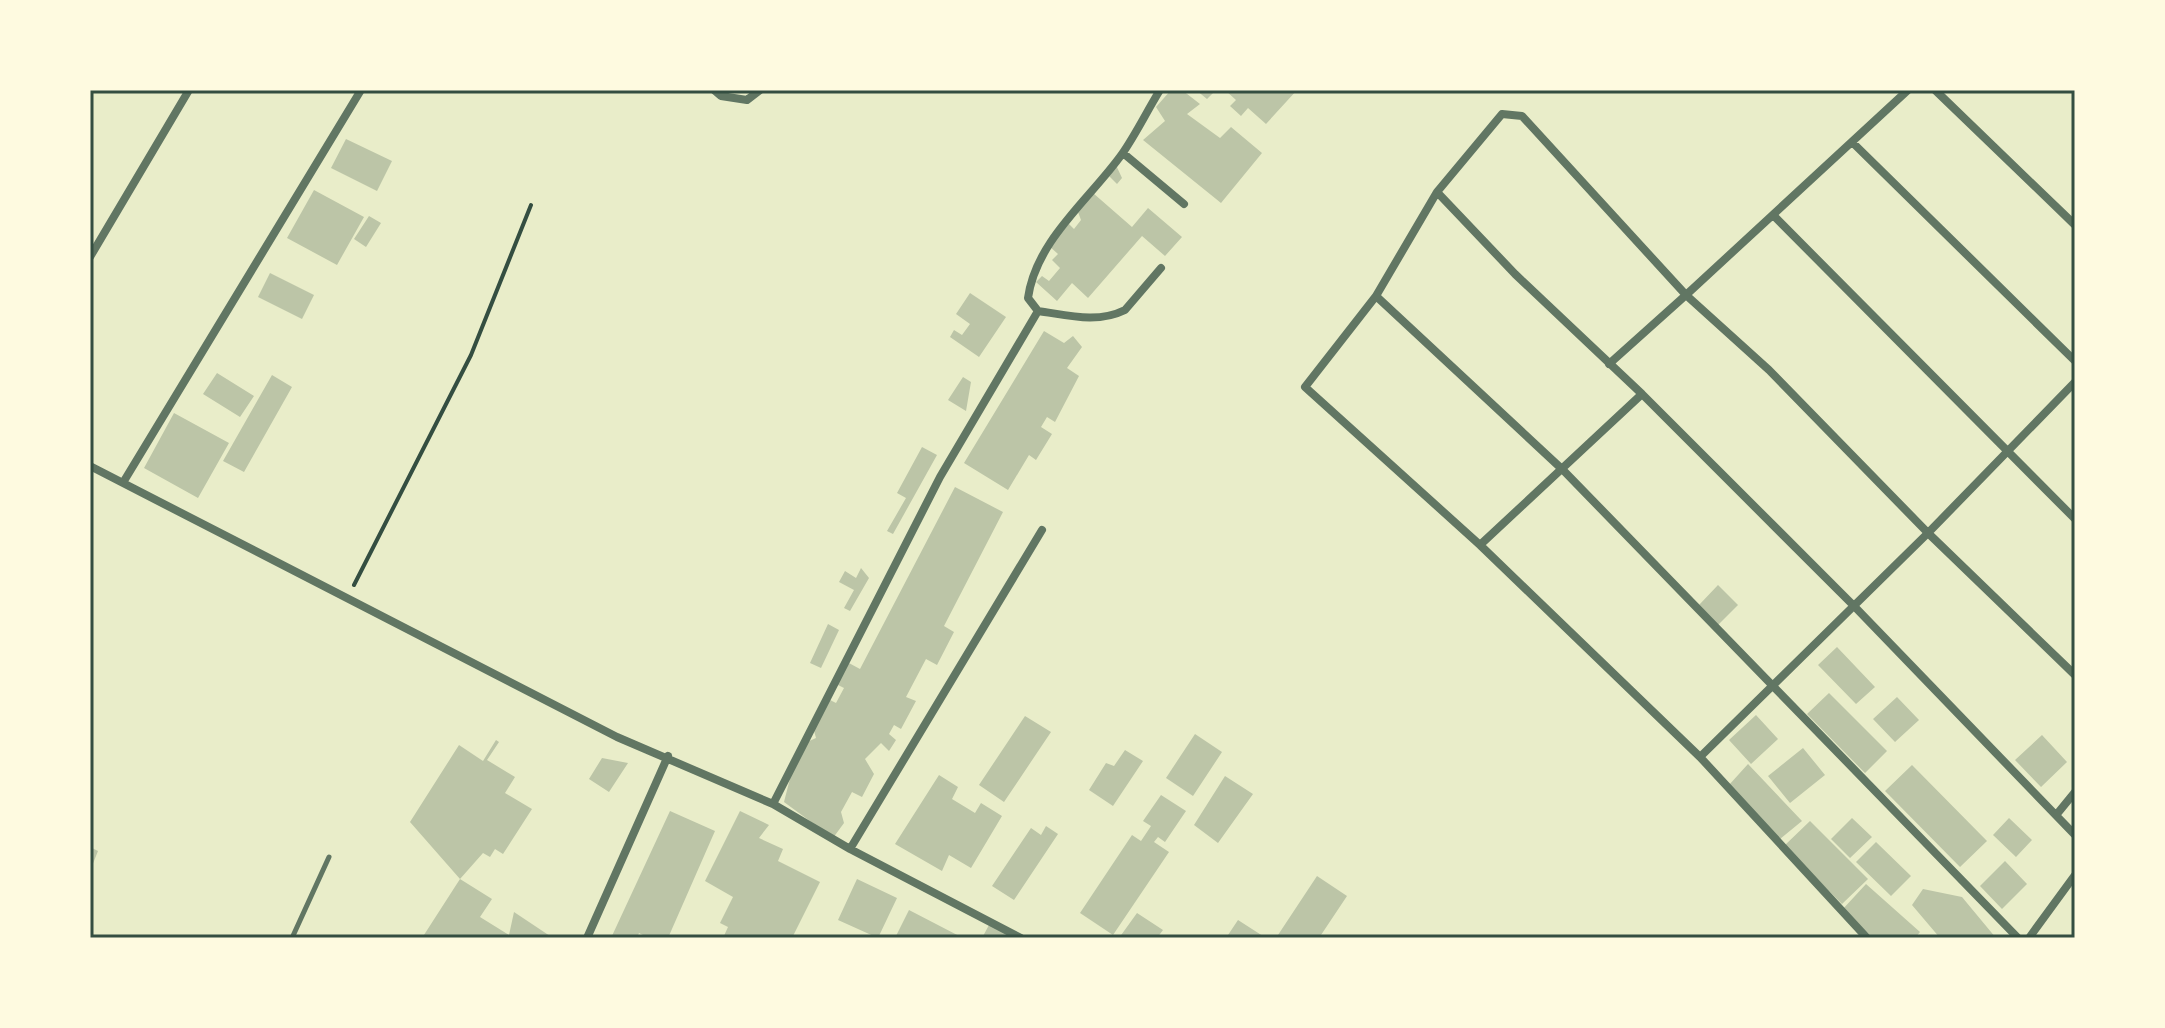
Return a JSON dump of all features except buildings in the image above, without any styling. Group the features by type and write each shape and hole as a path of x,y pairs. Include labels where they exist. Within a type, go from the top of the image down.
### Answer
{"street":[{"path":"90,257 189,90"},
{"path":"124,481 361,90"},
{"path":"714,90 721,96 747,100 760,90"},
{"path":"1160,90 1123,153 1065,224 1034,273 1028,298 1038,311 1087,318 1116,314 1125,310 1161,268"},
{"path":"1609,364 1908,90"},
{"path":"1935,90 2075,225"},
{"path":"1867,938 1700,757 1480,545 1305,387 1376,296 1437,192 1502,114 1522,116 1686,295 1769,370 1928,533 2075,675"},
{"path":"1852,142 2075,361"},
{"path":"1123,153 1184,204"},
{"path":"1437,192 1515,274 1642,394 1854,606 2075,835"},
{"path":"1773,215 2004,452 2075,519"},
{"path":"1376,296 1563,470 2018,938"},
{"path":"773,804 940,477 1038,311"},
{"path":"1700,757 1928,533 2075,382"},
{"path":"1480,545 1642,394"},
{"path":"90,466 617,737 668,756 773,804 850,849 1021,938"},
{"path":"850,849 1042,530"},
{"path":"587,938 668,756"},
{"path":"2057,814 2075,792"},
{"path":"2029,938 2075,875"}],"lane":[{"path":"292,938 329,857"}],"path":[{"path":"347,598 471,355 531,205"}]}
